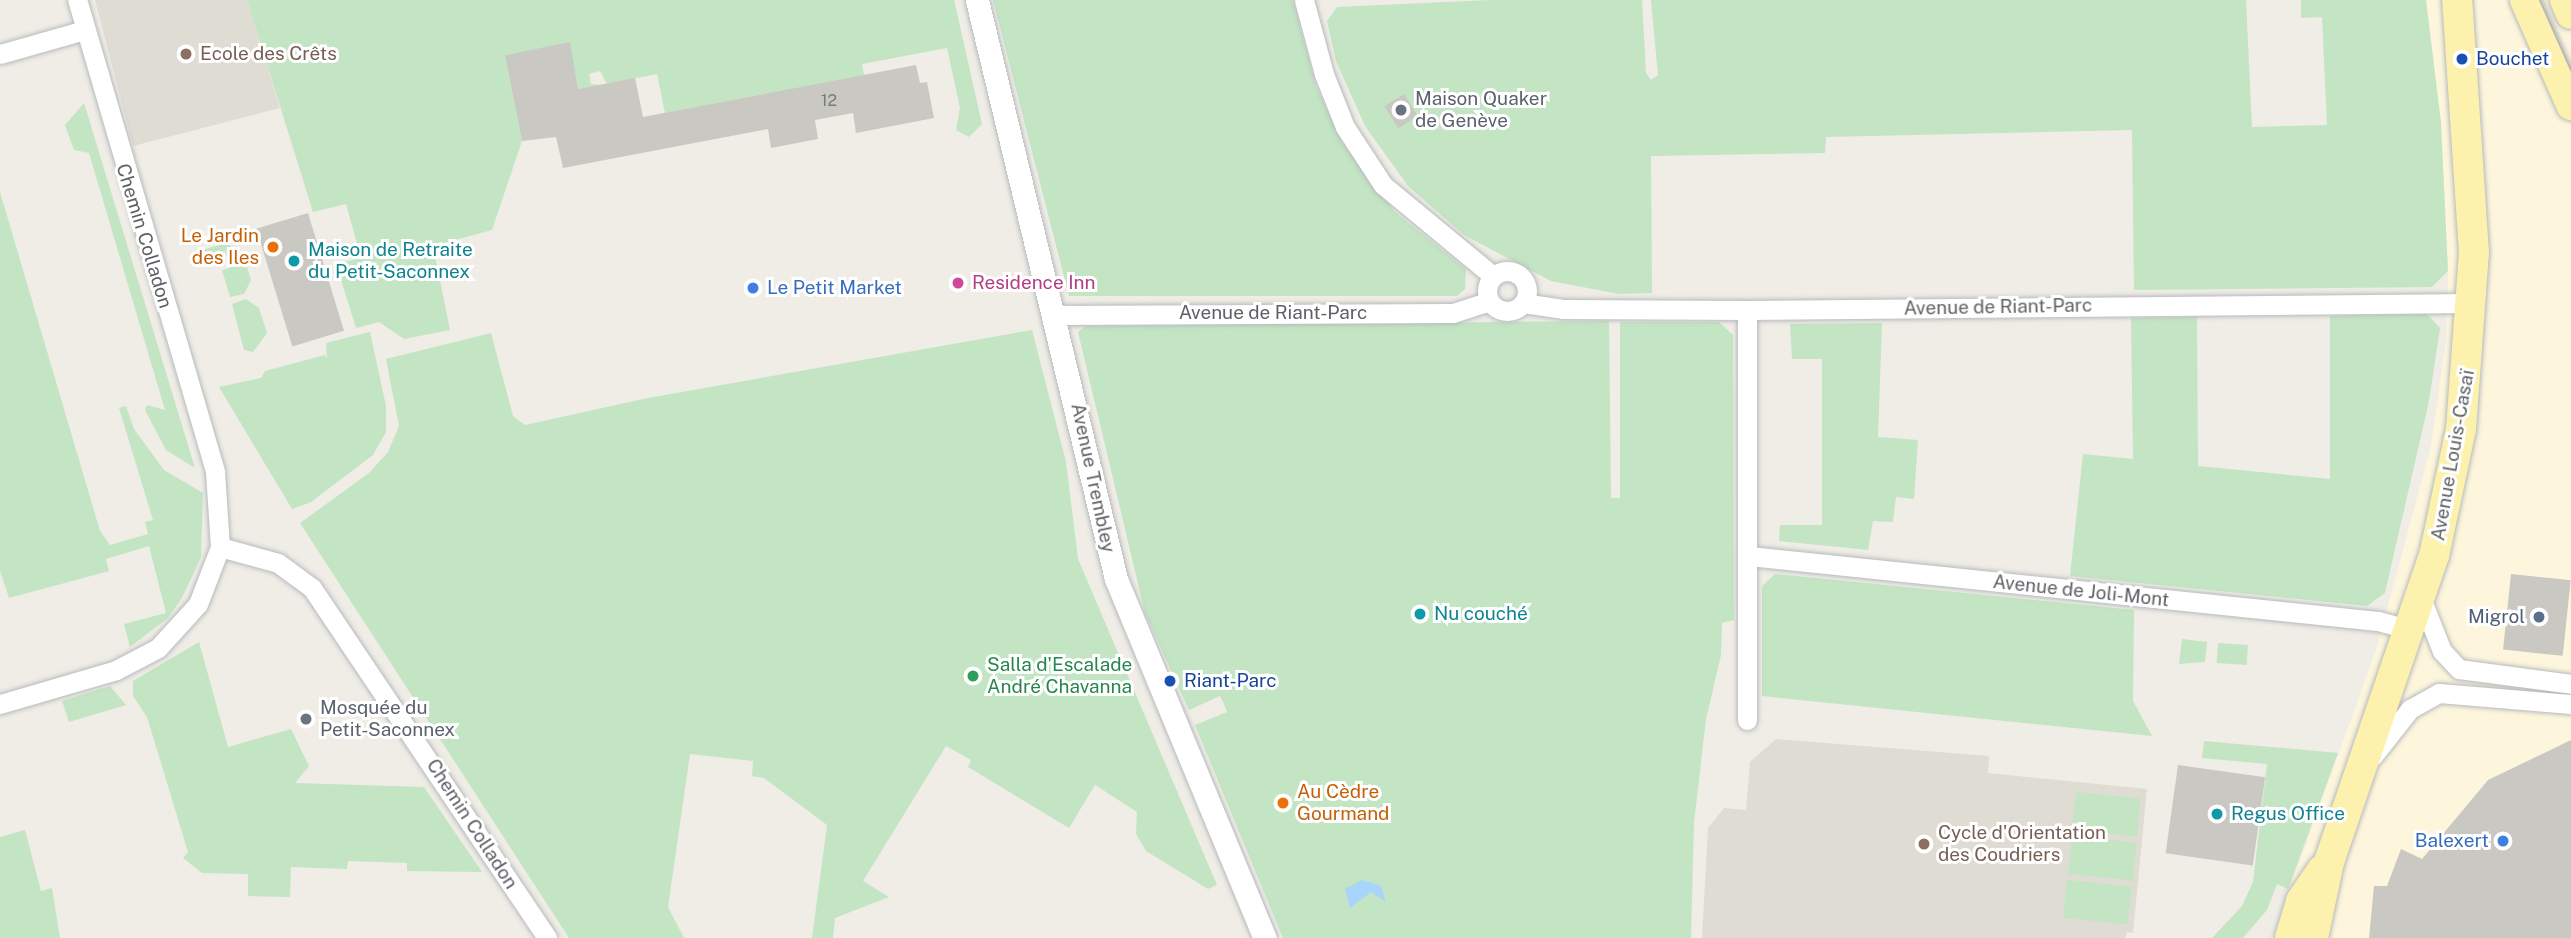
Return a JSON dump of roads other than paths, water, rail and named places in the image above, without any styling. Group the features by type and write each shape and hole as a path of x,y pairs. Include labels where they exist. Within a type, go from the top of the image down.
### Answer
{"main road":[{"name":"Avenue Louis-Casaï","path":"2447,0 2458,32"},
{"name":"Avenue Louis-Casaï","path":"2313,938 2329,862 2412,630 2456,461 2474,303 2471,167 2457,0"},
{"path":"2525,0 2571,105"},
{"path":"2565,0 2571,14"},
{"name":"Avenue Louis-Casaï","path":"2290,938 2308,887 2329,862"}],"street":[{"name":"Chemin Colladon","path":"77,0 215,471 220,547 278,563 312,588 547,938"},
{"name":"Avenue Trembley","path":"977,0 1055,315 1116,579 1265,938"},
{"path":"1304,0 1324,74 1345,127 1383,185 1493,276"},
{"path":"0,54 85,30"},
{"path":"1507,270 1520,275 1527,286 1523,303 1503,311 1489,301 1487,285 1493,276 1507,270"},
{"name":"Avenue de Riant-Parc","path":"1055,315 1453,313 1489,301"},
{"name":"Avenue de Riant-Parc","path":"1523,303 1563,309 1747,310 2474,303"},
{"path":"1747,310 1747,720"},
{"path":"0,704 116,670 158,649 198,604 220,547"},
{"name":"Avenue de Joli-Mont","path":"1749,556 2378,621 2412,630"},
{"path":"2421,598 2442,651 2459,669 2571,684"},
{"path":"2365,765 2410,709 2439,693 2571,704"}],"water":[{"path":"1362,880 1381,886 1386,902 1371,892 1350,908 1345,889"}],"tram line":[{"path":"2540,0 2571,70"}],"place":[{"name":"Ecole des Crêts","path":"186,54"},
{"name":"Bouchet","path":"2462,59"},
{"name":"Maison Quaker de Genève","path":"1401,110"},
{"name":"Le Jardin des Iles","path":"273,247"},
{"name":"Maison de Retraite du Petit-Saconnex","path":"294,261"},
{"name":"Residence Inn","path":"958,283"},
{"name":"Le Petit Market","path":"753,288"},
{"name":"Nu couché","path":"1420,614"},
{"name":"Migrol","path":"2539,617"},
{"name":"Salla d'Escalade André Chavanna","path":"973,676"},
{"name":"Riant-Parc","path":"1170,681"},
{"name":"Mosquée du Petit-Saconnex","path":"306,719"},
{"name":"Au Cèdre Gourmand","path":"1283,803"},
{"name":"Regus Office","path":"2217,814"},
{"name":"Balexert","path":"2503,841"},
{"name":"Cycle d'Orientation des Coudriers","path":"1924,844"}]}
